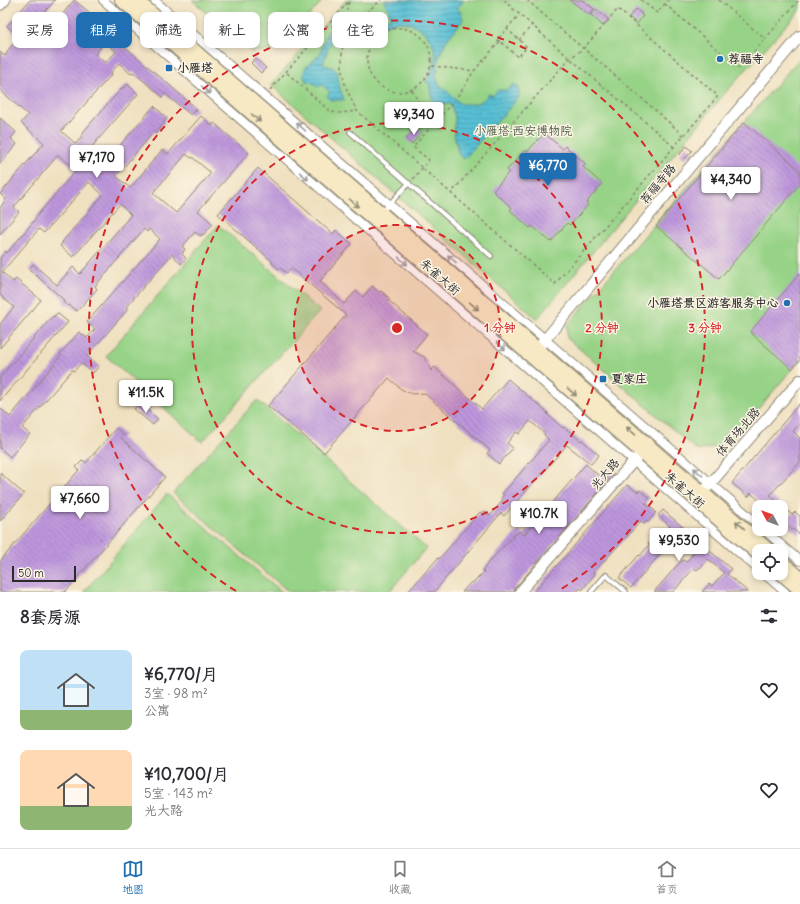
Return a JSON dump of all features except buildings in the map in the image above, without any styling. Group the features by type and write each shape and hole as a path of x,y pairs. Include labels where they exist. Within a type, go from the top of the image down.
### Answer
{"main road":[{"name":"朱雀大街","path":"121,0 640,453 761,544"},
{"name":"朱雀大街","path":"137,0 386,209 541,344 640,453"},
{"name":"朱雀大街","path":"699,496 752,548"},
{"path":"788,567 800,577"},
{"path":"788,580 800,590"}],"street":[{"path":"0,5 5,0"},
{"path":"103,0 640,453 752,563"},
{"path":"154,0 265,96 386,209"},
{"name":"荐福寺路","path":"541,344 800,36"},
{"path":"541,344 752,519"},
{"name":"体育场北路","path":"699,496 800,380"},
{"name":"光大路","path":"520,592 640,453"},
{"path":"771,536 800,561"},
{"path":"771,580 785,592"}],"lane":[{"path":"350,132 491,256"},
{"path":"386,209 409,183"},
{"path":"591,592 606,574 626,592"}],"path":[{"path":"265,96 287,73 350,0"},
{"path":"347,12 350,0"},
{"path":"367,12 381,0"},
{"path":"506,0 504,2 569,59 613,94 674,147"},
{"path":"527,0 583,49 638,94 684,136"},
{"path":"641,0 658,13 668,0"},
{"path":"719,0 765,39"},
{"path":"665,4 739,68 799,0"},
{"path":"342,48 342,71 347,91 357,111 555,284 718,96 618,9 583,49 569,59 451,193"},
{"path":"507,29 527,47 518,57 497,40 519,15"},
{"path":"519,40 532,25"},
{"path":"391,28 412,30 421,36 428,44 431,55 431,66 428,76 421,84 412,90 401,93 391,92 381,87 373,80 368,70 366,60 368,49 374,40 391,28"},
{"path":"409,183 429,160 413,147 460,93 474,71 500,41"},
{"path":"431,66 474,71"},
{"path":"287,73 331,112 340,113 357,111"},
{"path":"412,90 418,103 438,119"}],"green space":[{"path":"192,0 323,0 312,12 268,12 268,48 281,48 279,50 252,52 247,48 260,48 260,12 206,12"},
{"name":"小雁塔·西安博物院","path":"346,0 800,0 800,10 725,93 537,319 271,85 304,48 324,48 324,25 332,16 332,48 388,48 388,12 335,12"},
{"path":"800,58 800,360 729,443 698,451 567,338 567,325"},
{"path":"218,225 320,311 202,442 106,356"},
{"path":"257,400 426,548 389,592 289,592 173,493"},
{"path":"167,494 282,592 84,592"}],"water":[{"path":"386,0 464,0 457,9 461,12 463,20 446,41 439,56 436,77 440,85 461,104 476,104 489,94 492,96 498,90 507,90 514,84 519,88 519,97 464,159 459,155 455,139 455,117 451,105 435,102 431,94 430,85 426,82 435,62 434,47 426,34 413,25 398,22 388,25 388,19 390,18 389,10 384,2"},
{"path":"332,28 331,45 328,48 323,64 338,72 338,82 344,100 330,100 327,96 330,92 322,85 318,87 312,82 306,81 303,75 305,68 320,54 322,48 324,48 327,33"}],"place":[{"name":"荐福寺","path":"720,59"},
{"name":"小雁塔","path":"169,68"},
{"name":"小雁塔景区游客服务中心","path":"787,303"},
{"name":"夏家庄","path":"603,379"}]}
